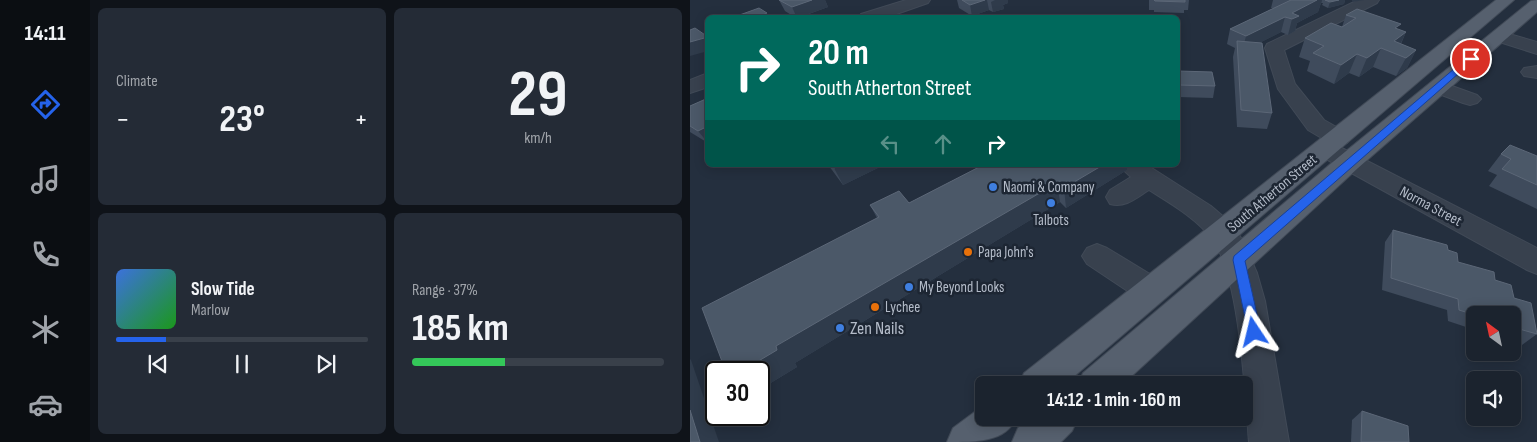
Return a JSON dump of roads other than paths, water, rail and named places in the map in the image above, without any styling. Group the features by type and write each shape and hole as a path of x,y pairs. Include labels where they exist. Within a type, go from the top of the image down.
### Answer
{"main road":[{"name":"South Atherton Street","path":"1105,376 1332,144 1506,0"},
{"name":"South Atherton Street","path":"1047,376 1152,291 1231,246 1349,162 1537,4"},
{"path":"967,442 987,426"},
{"path":"1032,442 1050,426"}],"street":[{"path":"883,0 899,8"},
{"path":"877,15 922,0"},
{"name":"Norma Street","path":"1371,0 1274,48 1284,85 1349,162 1537,262"},
{"path":"1499,36 1537,48"},
{"path":"690,87 705,80"},
{"path":"1438,86 1470,99"},
{"path":"1119,197 1139,172 1197,209 1231,246 1256,346 1269,442"},
{"path":"1097,256 1152,291"}],"place":[{"name":"Naomi & Company","path":"993,187"},
{"name":"Talbots","path":"1051,203"},
{"name":"Papa John's","path":"968,252"},
{"name":"My Beyond Looks","path":"909,287"},
{"name":"Lychee","path":"875,307"},
{"name":"Zen Nails","path":"840,328"}]}
